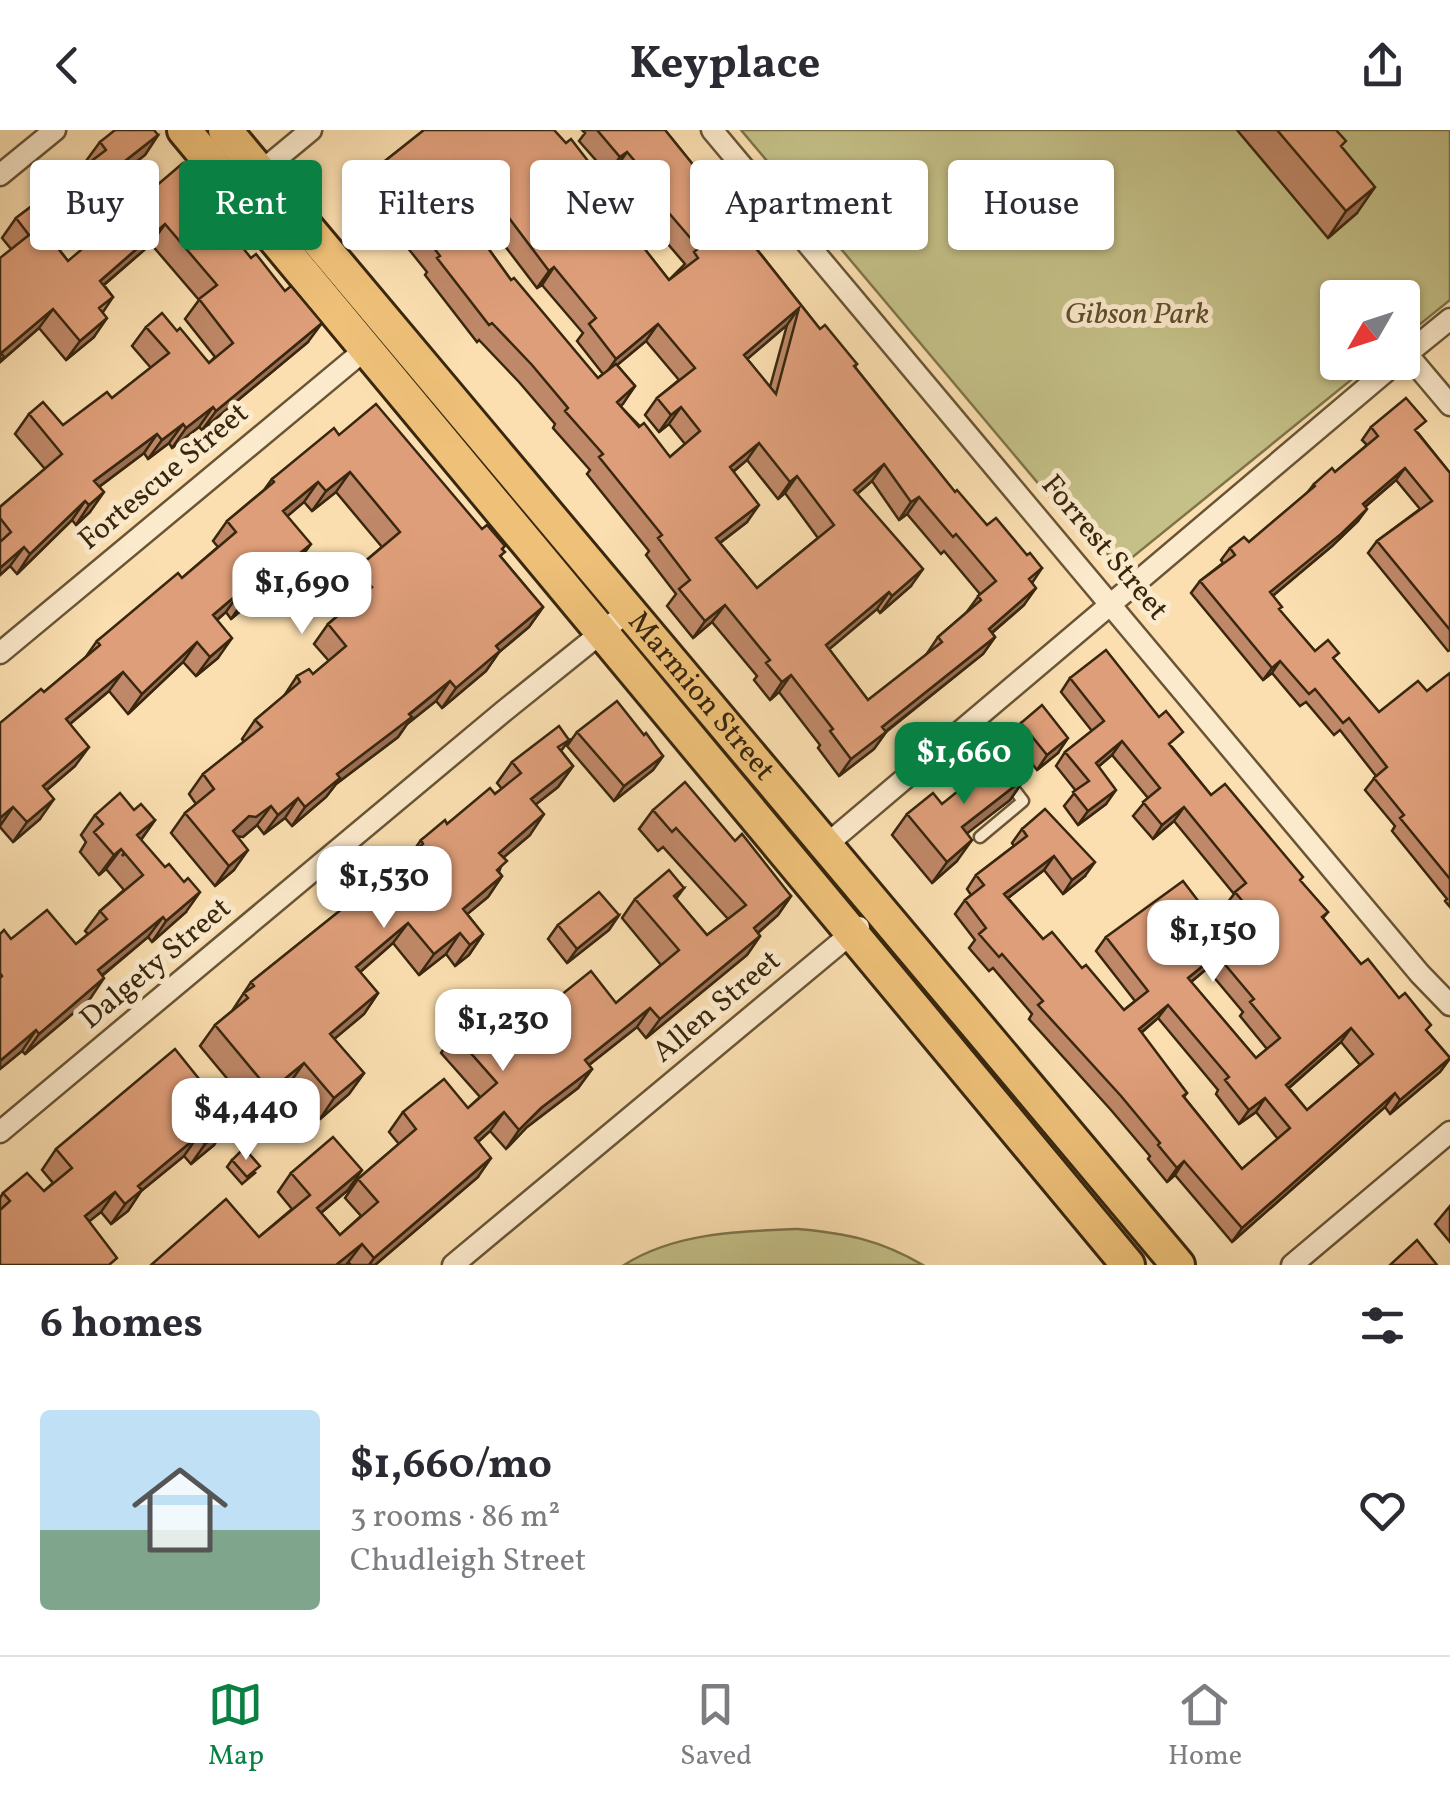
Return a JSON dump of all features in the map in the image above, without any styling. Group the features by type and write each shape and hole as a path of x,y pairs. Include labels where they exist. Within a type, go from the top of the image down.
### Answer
{"main road":[{"name":"Marmion Street","path":"184,130 221,160"},
{"name":"Marmion Street","path":"225,130 238,160"},
{"name":"Marmion Street","path":"297,250 367,348 825,846 1178,1265"},
{"name":"Marmion Street","path":"305,250 615,622 852,934 1128,1265"}],"street":[{"path":"0,175 55,130"},
{"path":"274,160 310,130"},
{"name":"Forrest Street","path":"712,130 1420,974 1450,1004"},
{"path":"1420,343 1450,319"},
{"name":"Fortescue Street","path":"0,653 367,348"},
{"path":"1420,376 1450,405"},
{"path":"825,846 1376,380"},
{"name":"Dalgety Street","path":"0,1132 615,622"},
{"name":"Allen Street","path":"454,1265 880,910"},
{"path":"1292,1265 1450,1132"}],"lane":[{"path":"964,729 1024,801 980,837"}],"green space":[{"name":"Gibson Park","path":"741,130 1450,130 1450,300 1420,324 1420,280 1320,280 1320,380 1351,380 1129,560 1095,551 842,250 928,250 928,160 766,160"},
{"path":"797,1229 862,1239 923,1265 624,1265 685,1240"}],"building":[{"path":"115,130 154,130 158,135 126,160 93,160 106,150 100,142"},
{"path":"424,130 554,130 566,143 571,139 587,160 530,160 530,246 510,219 510,160 386,160"},
{"path":"597,130 665,130 690,161 690,238 670,214 670,160 634,160 627,152 620,157"},
{"path":"1277,130 1336,130 1346,141 1341,146 1375,187 1346,211"},
{"path":"179,166 179,240 165,224 159,229 159,183"},
{"path":"30,207 30,250 59,250 68,261 81,250 135,250 100,281 113,297 99,308 107,318 80,341 53,309 1,353 4,357 0,360 0,258 29,235 16,218"},
{"path":"187,250 245,250 251,258 256,254 285,291 291,286 322,323 216,411 213,407 162,440 157,434 94,481 104,492 89,505 85,501 30,554 24,547 0,568 0,542 11,532 0,518 0,507 62,454 29,414 43,402 63,425 107,392 112,398 169,353 146,327 162,313 209,363 233,343 199,299 217,285"},
{"path":"435,250 489,250 598,378 616,364 635,386 617,402 639,427 644,423 670,457 700,431 681,407 671,415 657,398 695,368 658,324 616,359 589,324 596,318 554,267 549,271 533,250 646,250 669,280 698,258 696,250 757,250 820,329 825,325 857,364 854,366 955,492 987,525 996,518 1027,555 1030,553 1042,568 1029,579 1036,588 989,629 995,637 882,727 886,732 851,759 791,675 782,682 766,663 770,660 725,605 705,621 679,589 690,580 658,538 662,535 599,457 603,454 565,411 568,408 532,365 492,323 489,325 437,258 440,256","holes":["799,308 776,394 744,355","759,443 790,482 797,476 834,525 757,588 716,538 759,505 730,467","884,464 911,502 919,497 996,581 978,596 981,600 938,637 942,642 868,700 826,645 923,569 854,490"]},
{"path":"1406,398 1426,421 1415,430 1450,473 1450,630 1377,541 1432,501 1405,468 1363,504 1367,509 1341,534 1270,592 1282,607 1279,609 1315,651 1328,640 1339,653 1333,658 1379,712 1418,681 1427,691 1450,673 1450,879 1400,818 1404,815 1374,778 1387,767 1349,718 1343,723 1315,689 1309,694 1280,661 1272,668 1200,581 1235,555 1230,548 1244,537 1249,542 1332,468 1335,472 1378,436 1371,427"},
{"path":"376,404 482,529 487,525 505,546 500,556 543,607 496,646 500,651 456,688 450,681 409,714 412,717 337,774 340,778 305,807 298,798 278,815 271,806 256,817 249,816 233,831 248,850 229,866 185,813 214,789 203,774 262,727 255,720 300,682 297,676 309,669 313,674 346,646 328,624 372,587 356,569 400,532 350,472 326,491 318,482 283,511 311,544 245,599 240,592 213,615 232,638 210,657 197,642 142,694 123,672 66,719 89,747 43,786 54,799 27,822 13,807 0,818 0,723 100,645 97,641 178,573 182,578 236,532 227,521 274,482 272,479 334,428 339,435"},
{"path":"1106,650 1159,717 1166,711 1183,732 1169,744 1211,795 1225,784 1303,877 1300,880 1328,912 1322,917 1361,964 1368,959 1399,998 1405,993 1431,1025 1426,1030 1450,1058 1400,1100 1395,1093 1242,1228 1184,1161 1177,1168 1121,1096 1038,1005 1043,1001 979,934 986,928 965,900 984,885 976,875 1027,836 1022,829 1045,809 1095,862 1072,880 1054,856 1004,894 1043,939 1052,932 1124,1010 1148,991 1106,937 1183,881 1199,902 1181,916 1202,944 1209,938 1220,952 1188,978 1256,1058 1280,1038 1222,961 1263,926 1235,892 1246,883 1184,807 1162,825 1143,802 1160,788 1122,741 1096,763 1116,790 1088,811 1073,792 1089,781 1065,752 1104,721 1070,678","holes":["1168,1005 1229,1077 1225,1080 1249,1110 1265,1098 1290,1128 1242,1169 1183,1096 1187,1093 1139,1029","1351,1028 1373,1054 1307,1110 1286,1085"]},
{"path":"617,701 663,756 624,786 577,732"},
{"path":"1042,705 1068,738 1047,755 1021,723"},
{"path":"559,726 569,740 558,747 573,766 531,799 544,814 499,853 507,861 497,870 502,876 463,909 483,934 470,945 460,933 434,954 408,923 356,967 378,993 330,1034 364,1073 334,1098 304,1063 270,1091 215,1025 248,998 244,993 254,986 251,982 423,844 421,840 445,820 447,824 490,788 495,794 521,773 512,762"},
{"path":"1005,753 1025,778 962,827 972,840 947,862 907,814 933,793 942,804"},
{"path":"685,782 735,841 742,834 791,896 754,928 760,936 660,1019 650,1008 585,1060 592,1069 519,1130 504,1112 475,1138 491,1158 374,1258 362,1244 336,1265 151,1265 226,1199 259,1237 310,1195 291,1173 333,1137 362,1170 317,1208 340,1235 378,1202 358,1179 416,1129 403,1112 444,1079 468,1108 497,1083 454,1034 473,1017 495,1041 541,1002 545,1008 591,971 616,1003 679,950 635,899 669,870 684,888 674,896 707,935 746,905 676,828 672,832 653,810"},
{"path":"120,793 134,810 141,804 155,820 137,835 165,867 169,864 184,882 188,878 200,892 98,970 104,978 39,1034 36,1030 0,1061 0,934 4,930 11,939 47,910 76,944 107,919 100,911 143,875 121,849 114,855 94,832 103,824 95,815"},
{"path":"599,892 619,915 577,949 558,925"},
{"path":"175,1049 212,1095 206,1099 228,1125 205,1144 198,1136 138,1186 142,1190 125,1204 115,1192 85,1216 117,1258 109,1265 0,1265 0,1210 10,1201 3,1193 27,1173 44,1191 72,1168 56,1149"},
{"path":"244,1148 260,1166 247,1177 232,1160"},
{"path":"1417,1240 1437,1265 1390,1265"}]}
